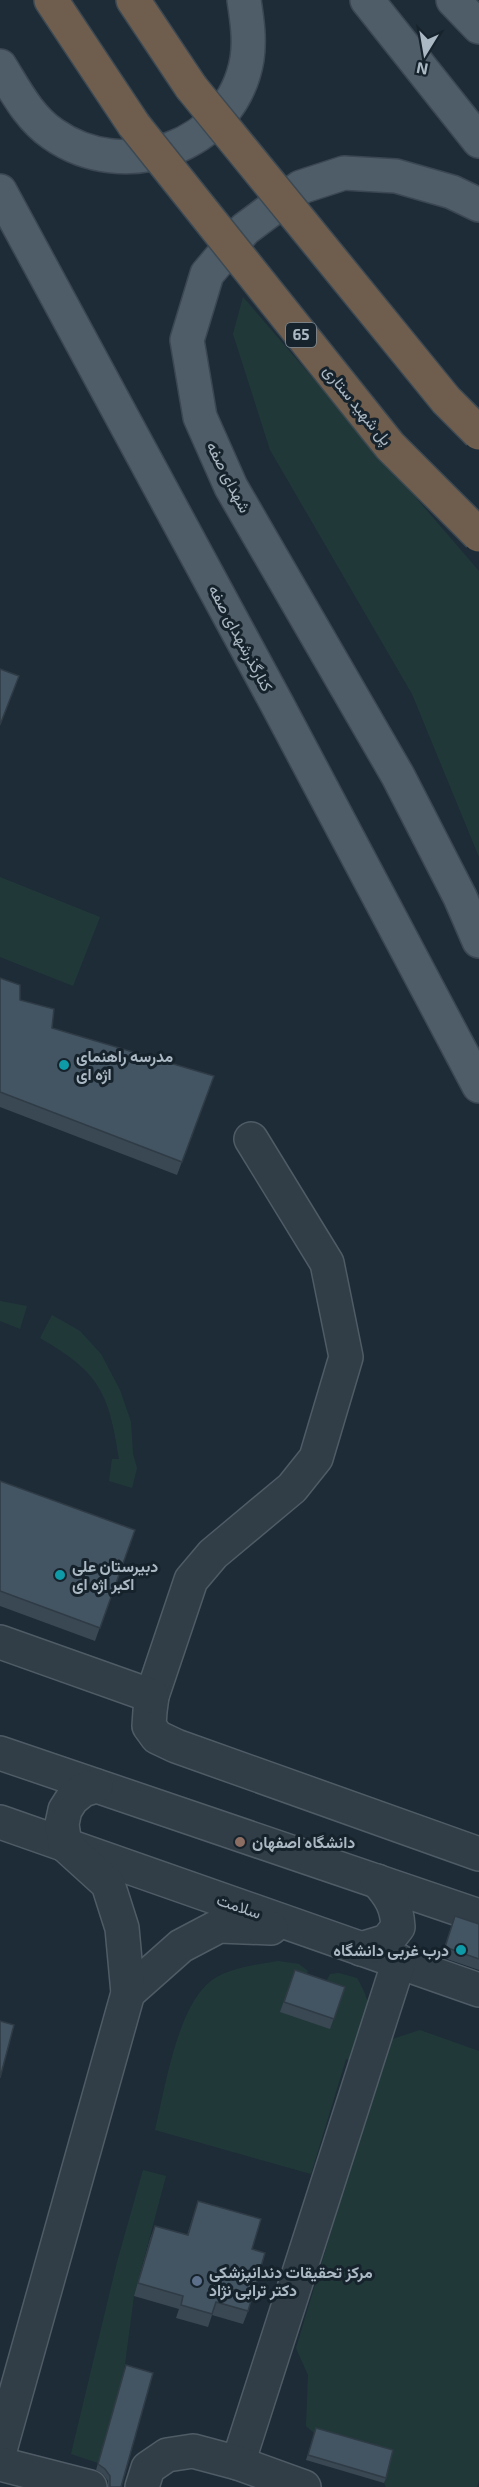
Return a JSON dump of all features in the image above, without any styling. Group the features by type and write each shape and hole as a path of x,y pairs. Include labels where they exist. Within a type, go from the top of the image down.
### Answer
{"highway":[{"name":"پل شهید ستاری","path":"51,0 134,125 390,446 479,535"},
{"path":"133,0 191,87 446,400 479,433"}],"main road":[{"path":"0,66 30,112 52,134 79,149 109,157 139,158 169,150 197,136 219,115 236,90 246,61 249,30 244,0"},
{"path":"367,0 479,141"},
{"path":"453,0 479,27"},
{"name":"شهدای صفه","path":"479,205 452,192 396,176 344,173 301,187 245,229 207,274 187,340 200,417 231,487 398,776 460,897 479,941"},
{"name":"کنارگذرشهدای صفه","path":"0,191 277,704 479,1086"}],"lane":[{"path":"251,1139 327,1263 346,1357 316,1458 292,1488 213,1554 191,1580 152,1696 149,1726 157,1737 176,1746 479,1854"},
{"path":"0,1642 152,1696"},
{"path":"0,1754 479,1916"},
{"path":"0,2450 9,2380 128,1993 122,1928 108,1884 65,1845 62,1824 65,1810 72,1799 96,1786"},
{"name":"سلامت","path":"0,1822 479,1989"},
{"path":"361,1949 387,1941 398,1927 397,1909 391,1896 377,1881"},
{"path":"128,1993 181,1946 219,1926 303,1929"},
{"path":"238,2463 399,1961"},
{"path":"142,2487 148,2468 167,2455 193,2451 238,2463 287,2484"},
{"path":"0,2464 90,2487"}],"green space":[{"path":"243,297 479,571 479,857 412,694 270,450 233,334"},
{"path":"0,877 100,917 73,986 0,957"},
{"path":"0,1301 27,1306 20,1329 0,1321"},
{"path":"52,1315 80,1331 101,1354 120,1390 131,1422 133,1454 137,1468 132,1488 109,1481 112,1459 119,1459 111,1417 98,1386 76,1362 40,1338"},
{"path":"278,1961 299,1964 308,1971 305,1981 322,1990 330,1974 339,1973 357,1978 369,2010 367,2028 354,2061 346,2059 311,2174 155,2130 174,2049 181,2028 200,1992 212,1980 227,1972"},
{"path":"420,2030 479,2051 479,2480 477,2487 386,2487 384,2483 391,2456 314,2433 306,2426 308,2375 296,2348 389,2040"},
{"path":"143,2170 166,2176 134,2296 124,2371 98,2463 71,2454 117,2262"}],"building":[{"path":"0,669 19,676 0,725"},
{"name":"مدرسه راهنمای اژه ای","path":"0,978 20,985 20,1000 54,1009 52,1028 214,1076 182,1162 0,1092"},
{"name":"دبیرستان علی اکبر اژه ای","path":"0,1481 135,1530 100,1628 0,1591"},
{"path":"455,1916 479,1924 479,1959 445,1947"},
{"path":"295,1970 345,1987 334,2019 284,2002"},
{"path":"0,2021 14,2025 0,2078"},
{"name":"مرکز تحقیقات دندانپزشکی دکتر ترابی نژاد","path":"198,2201 261,2219 252,2249 265,2253 248,2311 216,2302 212,2314 181,2305 183,2296 138,2283 155,2226 188,2235"},
{"path":"126,2365 153,2373 121,2487 110,2487 110,2476 98,2464"},
{"path":"316,2428 393,2450 386,2478 308,2455"}],"place":[{"name":"مدرسه راهنمای اژه ای","path":"64,1065"},
{"name":"دبیرستان علی اکبر اژه ای","path":"60,1575"},
{"name":"دانشگاه اصفهان","path":"240,1842"},
{"name":"درب غربی دانشگاه","path":"461,1950"},
{"name":"مرکز تحقیقات دندانپزشکی دکتر ترابی نژاد","path":"197,2281"}]}
